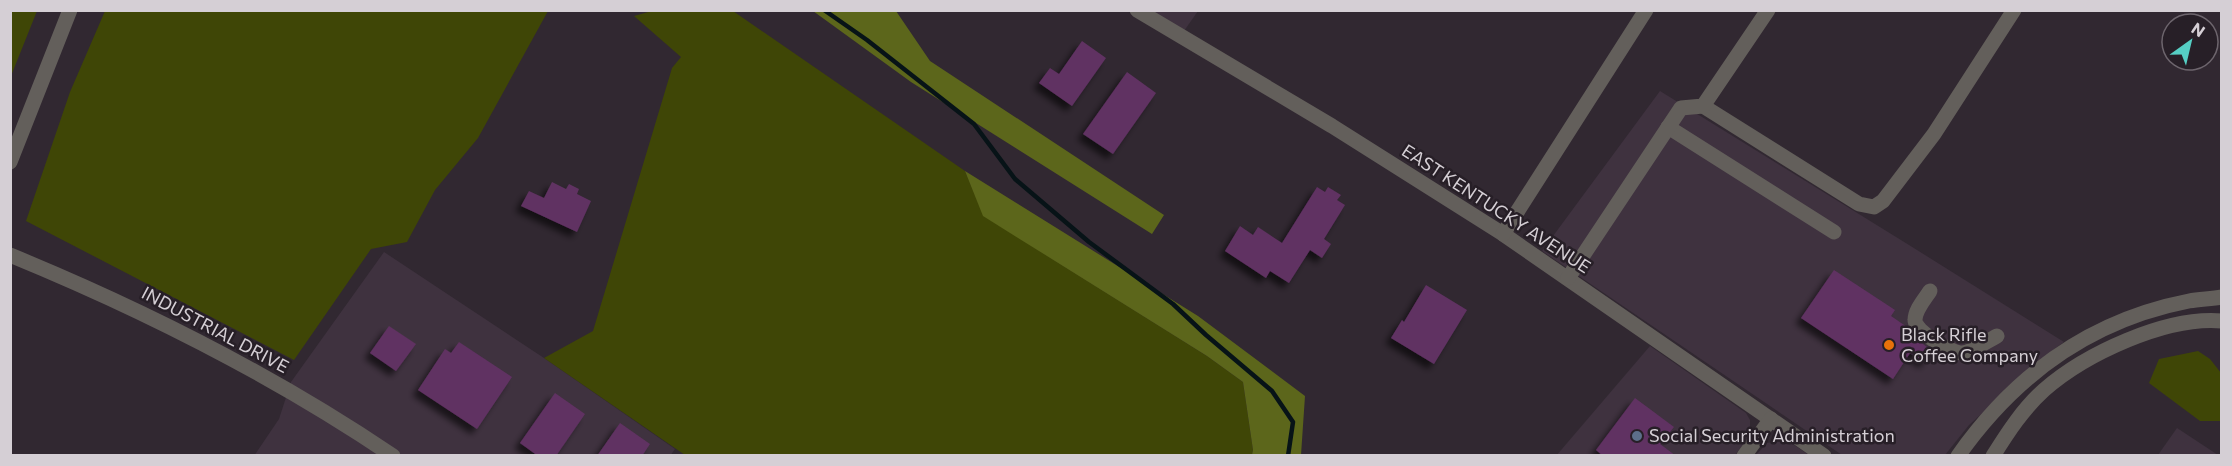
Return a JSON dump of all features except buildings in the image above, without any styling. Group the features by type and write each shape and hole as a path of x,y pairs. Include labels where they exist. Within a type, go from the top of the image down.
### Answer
{"street":[{"path":"10,162 70,10"},
{"name":"EAST KENTUCKY AVENUE","path":"1137,10 1332,126 1503,234 1824,456"},
{"path":"1503,234 1646,10"},
{"path":"1703,106 1768,10"},
{"path":"1568,278 1681,108 1703,106 1859,204 1874,207 1883,201 1934,134 2014,10"},
{"path":"1668,127 1834,232"},
{"name":"INDUSTRIAL DRIVE","path":"10,255 69,279 172,327 265,376 393,456"},
{"path":"1930,291 1918,309 1915,320 1916,325 1925,334 1959,353 1968,351 1997,336"},
{"path":"1958,456 2011,394 2031,375 2069,347 2103,328 2141,314 2191,300 2222,297"},
{"path":"1993,456 2025,409 2044,390 2079,365 2104,351 2184,322 2222,321"},
{"path":"2069,347 2079,365"},
{"path":"1744,456 1772,419"}],"shaded area":[{"path":"1150,11 1198,11 1184,31"},
{"path":"1660,91 2064,342 1969,425 1945,455 1842,455 1542,251"},
{"path":"384,252 544,358 675,449 670,456 254,456 279,419 291,382"},
{"path":"1650,346 1746,413 1750,420 1750,431 1747,440 1735,455 1556,456"},
{"path":"2177,428 2218,455 2158,455"},
{"path":"1783,440 1809,455 1756,455 1767,443"}],"green space":[{"path":"105,10 548,11 478,138 435,190 407,242 371,249 294,360 26,221 70,92"},
{"path":"10,11 37,11 11,76"},
{"path":"652,11 733,11 965,171 984,216 1207,356 1243,382 1252,456 685,455 544,358 593,331 672,68 681,57 634,16"},
{"path":"813,11 896,11 930,61 1164,215 1152,234 911,82"},
{"path":"965,171 1198,316 1305,396 1301,455 1252,455 1243,382 1207,356 983,216"},
{"path":"2198,351 2210,359 2221,373 2220,421 2200,421 2149,383 2159,359"}],"waterway":[{"path":"824,10 867,40 974,124 1015,179 1089,242 1173,304 1272,391 1293,422 1288,456"}],"place":[{"name":"Black Rifle Coffee Company","path":"1889,345"},
{"name":"Social Security Administration","path":"1637,436"}]}
